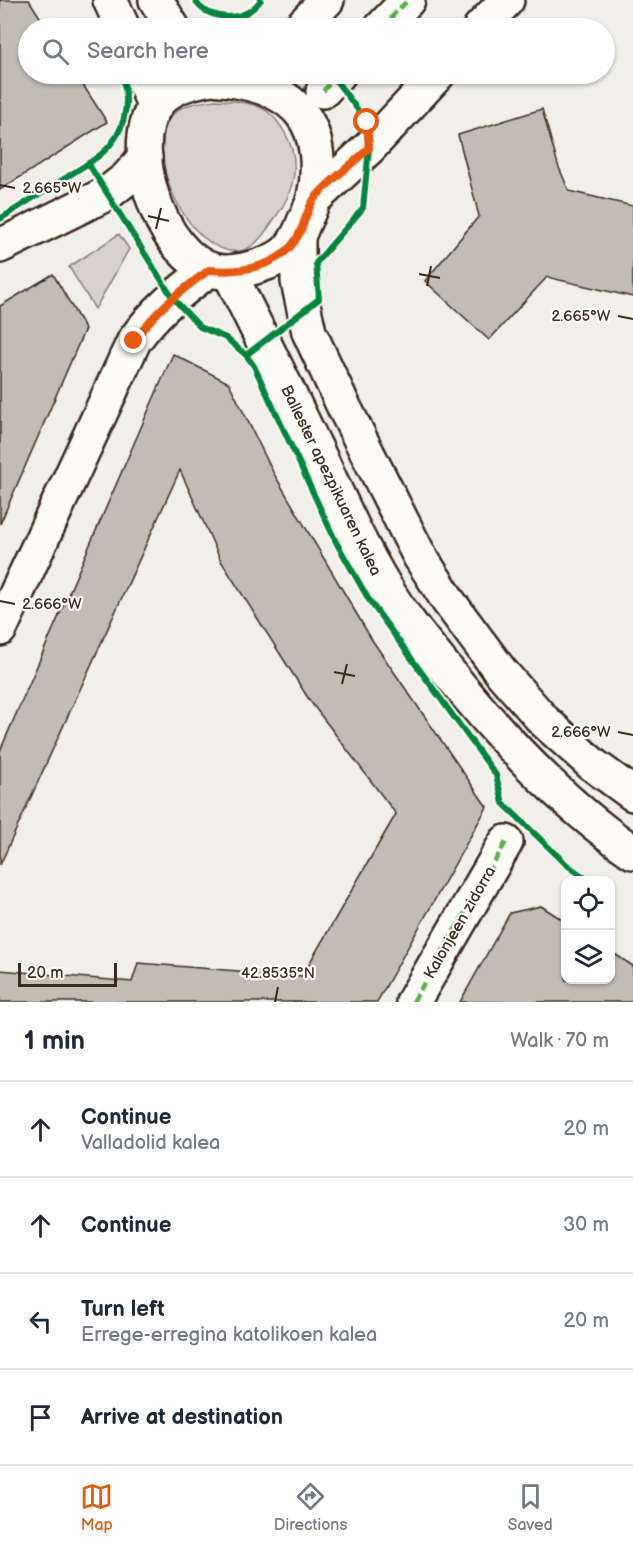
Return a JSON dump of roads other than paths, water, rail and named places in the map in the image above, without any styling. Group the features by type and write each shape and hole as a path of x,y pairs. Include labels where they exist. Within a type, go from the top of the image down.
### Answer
{"main road":[{"path":"110,0 118,18"},
{"path":"156,0 167,18"},
{"path":"310,18 327,0"},
{"path":"391,18 408,0"},
{"path":"490,18 507,0"},
{"path":"145,84 155,107"},
{"path":"184,84 165,96 155,107 146,139 146,176 150,194 179,246 191,258 219,271"},
{"path":"0,629 134,341 147,323 172,297 219,271 268,263 286,252 298,237 314,199 317,175 316,152 310,129 301,113 261,84"},
{"path":"314,199 369,148 429,84"},
{"path":"0,246 108,193 127,178 145,157"},
{"path":"298,237 298,281 309,332 419,555 449,602 501,672 544,721 592,764 633,794"},
{"name":"Ballester apezpikuaren kalea","path":"219,271 272,356 361,543 385,587 417,633 473,703 511,745 612,838 633,852"},
{"name":"Kalonjeen zidorra","path":"412,1002 506,842"}]}
